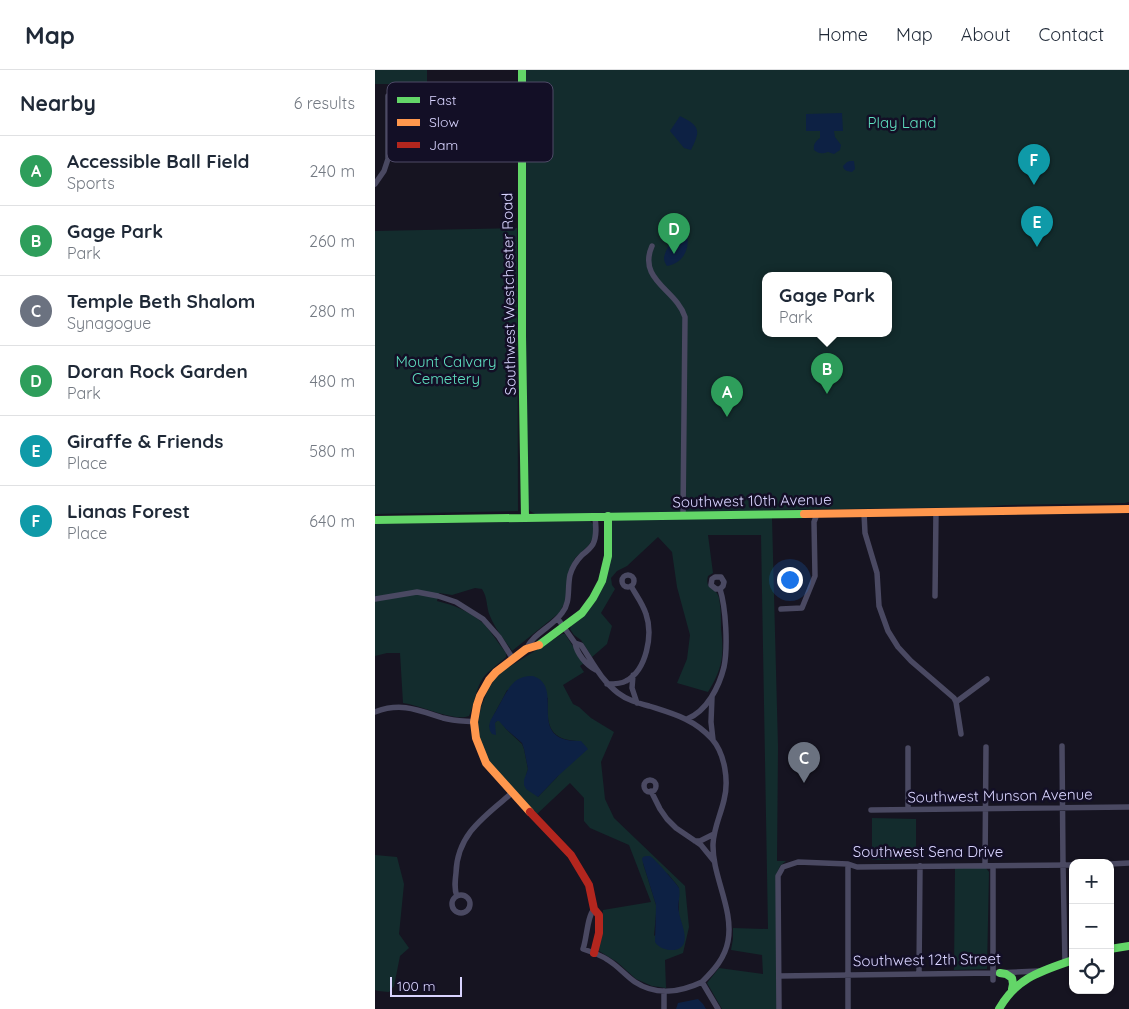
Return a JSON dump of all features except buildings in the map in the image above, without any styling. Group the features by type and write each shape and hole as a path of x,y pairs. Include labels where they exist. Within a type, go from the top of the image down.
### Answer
{"street":[{"path":"375,184 384,171 387,162"},
{"name":"Southwest Westchester Road","path":"521,162 525,518"},
{"path":"652,246 649,252 651,272 659,284 678,303 685,317 683,516"},
{"name":"Southwest 10th Avenue","path":"375,520 1129,509"},
{"path":"935,596 936,512"},
{"path":"864,513 865,533 877,573 879,606 888,632 911,661 954,698 961,734"},
{"path":"781,609 802,608 815,576 814,522 817,514"},
{"path":"594,953 599,933 599,915 594,909 589,885 571,855 486,763 476,738 475,722 477,705 484,688 496,672 526,649 537,646 564,628 575,620 588,606 605,573 608,556 608,516"},
{"path":"526,649 530,641 558,619 567,605 569,579 574,566 593,543 596,530 595,517"},
{"path":"607,684 627,680 633,675 639,668 648,648 649,630 646,614 631,586"},
{"path":"687,719 699,713 713,695 722,673 725,658 724,602 720,589"},
{"path":"375,599 417,592 456,602 483,619 499,637 513,659"},
{"path":"558,619 575,643 576,649 582,658 619,694 637,703 687,719 714,741"},
{"path":"633,675 632,688 637,703"},
{"path":"956,702 987,679"},
{"path":"594,909 590,914 583,949 610,961 640,985 655,990 681,990 701,982 722,958 729,933 728,918 713,852 715,826 724,800 726,782 723,762 714,741 711,722 713,695"},
{"path":"375,712 404,707 445,718 475,722"},
{"path":"1062,746 1063,865 1069,961"},
{"path":"985,866 986,747"},
{"path":"908,809 909,748"},
{"path":"651,791 660,809 676,828 701,845 715,861"},
{"path":"457,896 455,887 457,861 465,838 479,822 512,793"},
{"name":"Southwest Munson Avenue","path":"871,810 1129,807"},
{"path":"695,841 700,841 714,834"},
{"name":"Southwest Sena Drive","path":"779,976 778,876 783,867 798,862 848,864 857,867 1069,865"},
{"path":"1114,864 1129,863"},
{"path":"848,864 848,1009"},
{"path":"919,974 920,866"},
{"path":"993,866 995,976 1006,974 1012,978 1011,990"},
{"path":"1114,948 1129,946"},
{"name":"Southwest 12th Street","path":"779,976 919,974 995,976 1045,970 1069,961"},
{"path":"999,1009 1005,996 1011,990 1027,978 1045,970"},
{"path":"779,976 779,1009"},
{"path":"701,982 718,1009"},
{"path":"663,1009 664,991"}],"green space":[{"path":"375,70 427,70 427,82 387,82 387,84 375,84"},
{"name":"Play Land","path":"524,70 1129,70 1129,502 982,507 537,515 530,511 528,507 524,162 553,162 553,82 524,82"},
{"name":"Mount Calvary Cemetery","path":"517,228 518,511 375,514 375,231"},
{"path":"772,518 778,747 777,861 786,861 780,866 776,875 777,1009 722,1009 707,983 719,968 763,974 762,955 731,950 733,928 768,929 761,535 708,535 713,573 708,576 707,581 709,587 716,592 719,598 722,649 719,670 708,692 677,683 687,659 690,635 677,587 672,552 658,537 611,578 615,589 601,613 612,626 607,644 592,657 581,640 570,629 598,596 612,521 623,519"},
{"path":"590,521 593,524 593,537 589,545 575,558 572,564 565,602 559,613 512,651 492,621 482,589 475,588 452,595 439,593 437,601 474,616 487,627 506,653 506,657 483,678 478,687 469,716 455,717 403,703 400,653 387,653 375,656 375,524"},
{"path":"562,634 565,634 584,663 580,666 584,672 563,685 573,704 614,732 601,762 605,799 614,818 685,886 689,927 683,953 665,960 666,988 652,986 636,979 617,962 599,951 598,948 602,930 603,910 651,902 629,845 590,828 584,821 584,798 570,783 537,814 483,753 478,723 481,707 494,680 503,671","holes":["507,690 548,698 548,716 552,730 562,738 581,741 558,776 538,797 526,775 528,769 522,744 506,729 500,720 489,727","643,863 668,874 679,888 679,913 654,936 656,905"]},
{"path":"872,818 916,819 916,859 872,860"},
{"path":"375,855 397,857 404,884 399,934 409,948 400,956 394,986 389,992 375,990"},
{"path":"955,868 986,868 989,872 987,969 954,970"}],"water":[{"path":"842,113 843,131 834,131 835,137 841,145 840,150 834,154 828,152 821,153 814,150 816,142 820,138 820,131 806,131 806,114"},
{"path":"680,116 692,123 697,129 696,138 691,150 684,148 670,131"},
{"path":"850,161 854,161 855,169 852,172 845,170 843,166"},
{"path":"687,229 688,242 685,253 679,261 667,266 664,258 670,243 679,230"},
{"path":"533,676 542,682 547,691 549,724 554,733 564,739 581,741 588,749 538,797 526,789 524,785 528,769 522,743 499,721 495,723 496,735 492,734 489,727 510,686 519,679"},
{"path":"650,856 656,861 679,888 679,909 685,939 682,946 678,949 661,948 655,942 656,905 642,859"},
{"path":"698,999 706,1009 676,1009 678,1003"}],"traffic: fast":[{"path":"522,70 522,82"},
{"path":"522,162 525,518"},
{"path":"375,520 804,514"},
{"path":"539,645 582,613 593,598 602,581 608,556 608,516"},
{"path":"1114,948 1129,946"},
{"path":"999,1009 1006,998 1021,983 1040,972 1069,961"},
{"path":"1000,973 1012,978 1012,989"}],"traffic: slow":[{"path":"804,514 1129,509"},
{"path":"530,812 486,763 476,738 474,722 480,696 489,680 496,672 526,649 539,645"}],"traffic: jam":[{"path":"530,812 571,855 589,885 594,909 599,915 599,933 594,953"}],"place":[{"name":"Lianas Forest","path":"1034,185"},
{"name":"Giraffe & Friends","path":"1037,247"},
{"name":"Doran Rock Garden","path":"674,254"},
{"name":"Gage Park","path":"827,394"},
{"name":"Accessible Ball Field","path":"727,417"},
{"name":"Temple Beth Shalom","path":"804,783"}]}
